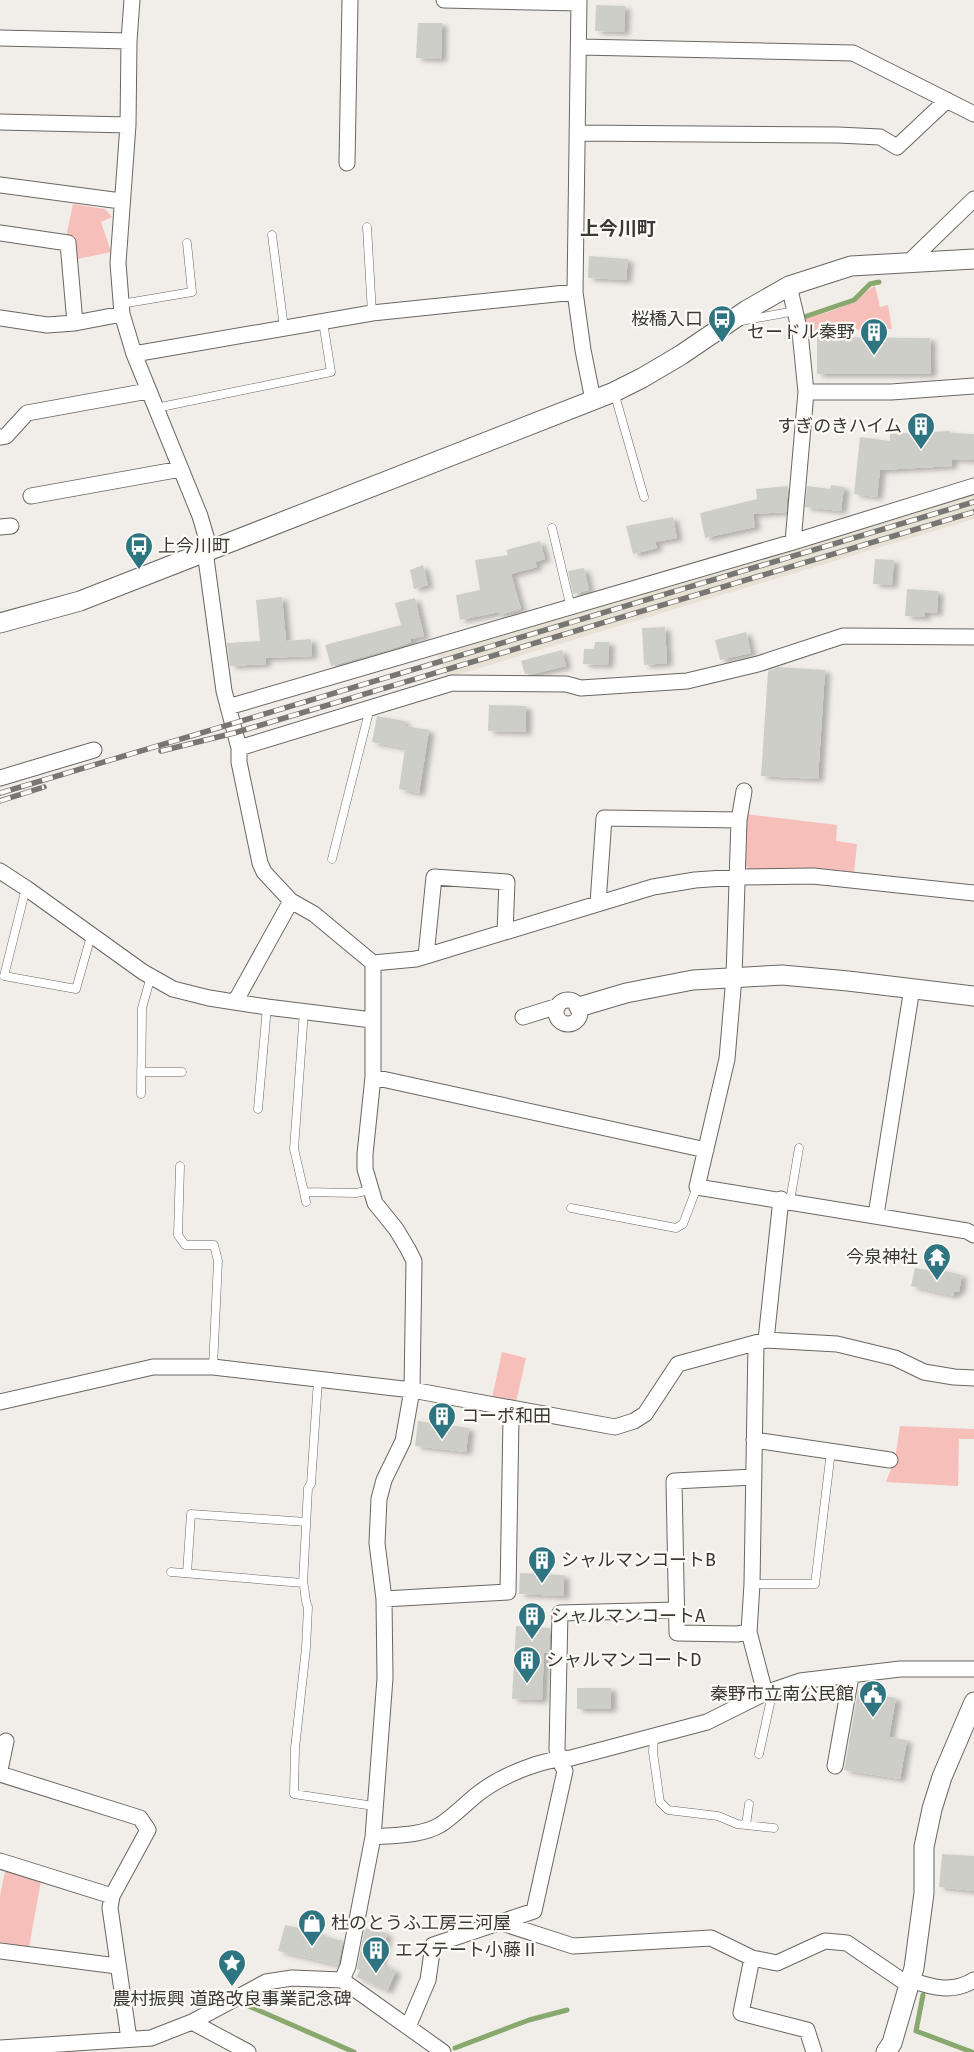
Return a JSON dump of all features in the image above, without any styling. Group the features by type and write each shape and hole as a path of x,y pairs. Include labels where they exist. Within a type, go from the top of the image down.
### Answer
{"street":[{"path":"132,0 129,41 128,125 118,263 122,309 134,354 200,516 208,550 224,691 239,748 239,762 260,863 270,879 291,901 314,914 373,962 404,961 426,956 653,887 695,880 738,877 813,876 974,893"},
{"path":"347,163 350,0"},
{"path":"444,0 579,2 580,47 575,292 583,350 593,400"},
{"path":"0,38 129,41"},
{"path":"580,47 853,53 974,114"},
{"path":"577,133 838,135 880,137 898,147 947,100"},
{"path":"0,122 128,125"},
{"path":"0,185 121,201"},
{"path":"908,263 974,200"},
{"path":"0,233 68,244 76,323"},
{"path":"0,623 80,602 208,550 614,392 681,355 729,322 790,286 852,266 974,258"},
{"path":"790,286 800,332 806,392 793,542"},
{"path":"134,354 372,313 575,292"},
{"path":"0,318 47,325 76,323 122,309"},
{"path":"806,392 892,392 974,386"},
{"path":"0,437 6,436 27,413 148,391"},
{"path":"31,496 181,469"},
{"path":"228,708 793,542 974,486"},
{"path":"239,748 452,683 566,684 581,688 687,681 758,664 843,636 974,637"},
{"path":"0,778 94,750"},
{"path":"744,791 739,820 734,977 727,1059 697,1187 876,1215 967,1231 974,1235"},
{"path":"598,903 604,818 739,820"},
{"path":"0,872 26,888 91,936 151,976 181,991 266,1007 372,1020"},
{"path":"426,956 434,878 507,882 505,932"},
{"path":"235,1002 291,901"},
{"path":"342,1980 348,1966 373,1837 384,1678 384,1599 377,1543 379,1499 384,1480 402,1441 412,1390 414,1261 396,1229 374,1203 365,1169 373,1076 373,962"},
{"path":"523,1016 558,1006 561,1002 568,1000 576,1002 579,1007 648,988 693,980 734,977 782,975 974,996"},
{"path":"876,1215 912,988"},
{"path":"373,1076 706,1150"},
{"path":"769,1691 749,1632 752,1584 754,1440 761,1341 785,1200"},
{"path":"0,1402 153,1367 214,1367 412,1390 615,1427 634,1421 646,1414 678,1364 761,1341 837,1344 895,1358 924,1372 954,1378 974,1378"},
{"path":"384,1599 508,1592 511,1418"},
{"path":"754,1440 890,1460"},
{"path":"749,1632 737,1634 677,1633 674,1481 754,1477"},
{"path":"408,2027 428,1980 433,1945 534,1911 565,1771 558,1758 557,1749 560,1613 676,1610"},
{"path":"373,1837 412,1834 440,1825 481,1791 511,1774 558,1758 571,1758 707,1722 769,1691 800,1681 900,1669 974,1669"},
{"path":"835,1766 851,1676"},
{"path":"886,2052 892,2043 910,1983 924,1893 924,1847 932,1809 942,1777 974,1702"},
{"path":"6,1741 0,1772 140,1818 148,1830 112,1896 110,1908 129,2039"},
{"path":"0,1861 112,1896"},
{"path":"502,1923 572,1946 711,1938 752,1958 777,1963 825,1941 847,1944 910,1983 948,1989 974,1980"},
{"path":"0,1951 117,1966"},
{"path":"752,1958 741,2013 807,2030 814,2052"},
{"path":"0,2048 151,2038 192,2022 266,1982 292,1978 342,1980 443,2052"},
{"path":"192,2022 248,2052"}],"lane":[{"path":"367,227 372,313"},
{"path":"272,235 284,328"},
{"path":"122,309 192,292 187,244"},
{"path":"729,322 795,311"},
{"path":"156,408 331,372 324,322"},
{"path":"614,392 644,497"},
{"path":"552,528 571,608"},
{"path":"332,859 370,708"},
{"path":"26,888 4,976 76,989 91,936"},
{"path":"141,1094 142,1008 151,976"},
{"path":"258,1109 266,1007"},
{"path":"304,1011 294,1149 306,1202"},
{"path":"141,1072 182,1072"},
{"path":"785,1200 799,1148"},
{"path":"180,1166 178,1235 185,1245 214,1245 218,1261 214,1367"},
{"path":"571,1208 676,1228 684,1224 697,1187"},
{"path":"304,1192 356,1193 370,1190"},
{"path":"318,1380 306,1522 303,1583 308,1607 306,1648 294,1748 294,1794 374,1806"},
{"path":"752,1584 815,1584 831,1452"},
{"path":"187,1573 192,1514 306,1522"},
{"path":"171,1572 303,1583"},
{"path":"759,1754 769,1691"},
{"path":"654,1737 653,1752 660,1802 668,1810 718,1816 737,1824 774,1828"},
{"path":"746,1825 749,1804"}],"shaded area":[{"path":"73,204 105,209 112,217 101,222 111,252 77,259 66,237"},
{"path":"875,286 880,307 888,305 892,329 807,331 804,319 847,305"},
{"path":"974,495 974,519 447,678 437,655"},
{"path":"745,814 837,825 836,841 857,844 854,872 825,869 749,869 742,862"},
{"path":"502,1352 526,1358 516,1402 492,1398"},
{"path":"900,1426 974,1429 974,1439 959,1439 958,1486 886,1482 895,1459"},
{"path":"5,1871 41,1881 29,1947 0,1942 0,1896"}],"building":[{"path":"596,5 625,6 624,32 595,31"},
{"path":"418,23 442,23 441,59 416,58"},
{"path":"589,256 628,259 626,280 588,278"},
{"name":"セードル秦野","path":"817,337 930,338 931,374 817,374"},
{"path":"950,431 951,433 974,434 974,460 952,459 952,466 880,470 877,497 854,494 860,437 890,441 890,434"},
{"path":"831,485 844,487 841,511 805,507 807,486 830,489"},
{"path":"788,486 786,512 753,514 755,527 705,538 700,513 757,499 756,489"},
{"path":"673,517 677,538 655,542 657,548 633,554 626,526"},
{"path":"540,541 545,559 535,562 537,567 511,574 521,609 500,615 499,612 460,620 456,595 480,590 475,560 508,555 506,550"},
{"path":"875,559 894,560 892,585 873,584"},
{"path":"423,565 428,585 414,589 410,570"},
{"path":"584,568 589,590 573,594 568,571"},
{"path":"907,589 938,591 937,613 925,612 925,617 905,616"},
{"path":"282,597 286,641 311,639 312,656 265,658 266,664 230,666 227,643 260,641 256,600"},
{"path":"415,598 424,636 411,639 411,642 391,649 331,666 325,645 401,625 395,603"},
{"path":"665,627 667,663 644,665 642,628"},
{"path":"746,632 751,653 720,660 715,640"},
{"path":"595,642 609,642 608,665 583,664 584,649 594,649"},
{"path":"562,650 566,666 533,674 525,674 521,661"},
{"path":"778,667 825,670 818,779 761,776 768,671"},
{"path":"489,705 526,706 526,732 488,731"},
{"path":"377,716 405,721 404,726 429,730 419,793 399,789 405,748 372,742"},
{"name":"今泉神社","path":"915,1268 937,1272 937,1269 962,1275 959,1292 954,1292 953,1296 911,1286"},
{"name":"コーポ和田","path":"418,1421 469,1428 466,1452 415,1446"},
{"name":"シャルマンコートB","path":"520,1573 564,1575 564,1596 519,1594"},
{"path":"516,1626 550,1628 549,1653 544,1653 542,1700 512,1699"},
{"path":"577,1688 611,1688 611,1709 577,1709"},
{"name":"秦野市立南公民館","path":"858,1691 896,1698 889,1737 907,1740 900,1779 844,1770"},
{"path":"942,1854 974,1856 974,1891 939,1887"},
{"name":"杜のとうふ工房三河屋","path":"285,1925 343,1941 338,1965 278,1951"},
{"path":"365,1928 387,1933 380,1963 396,1971 387,1991 356,1977 360,1970 357,1969"}],"waterway":[{"path":"804,317 854,300 870,284 879,282"},
{"path":"923,1995 916,2031 972,2052"},
{"path":"244,2004 354,2052"},
{"path":"455,2048 529,2020 567,2010"}],"railway":[{"path":"0,793 974,502"},
{"path":"161,751 234,733 974,512"},
{"path":"0,801 44,787"}],"place":[{"name":"桜橋入口","path":"722,343"},
{"name":"セードル秦野","path":"874,356"},
{"name":"すぎのきハイム","path":"921,450"},
{"name":"上今川町","path":"139,570"},
{"name":"今泉神社","path":"937,1281"},
{"name":"コーポ和田","path":"442,1440"},
{"name":"シャルマンコートB","path":"542,1584"},
{"name":"シャルマンコートA","path":"532,1640"},
{"name":"シャルマンコートD","path":"527,1684"},
{"name":"秦野市立南公民館","path":"873,1718"},
{"name":"杜のとうふ工房三河屋","path":"312,1947"},
{"name":"エステート小藤Ⅱ","path":"376,1974"},
{"name":"農村振興 道路改良事業記念碑","path":"232,1987"}],"district":[{"name":"上今川町","path":"618,228"}]}
